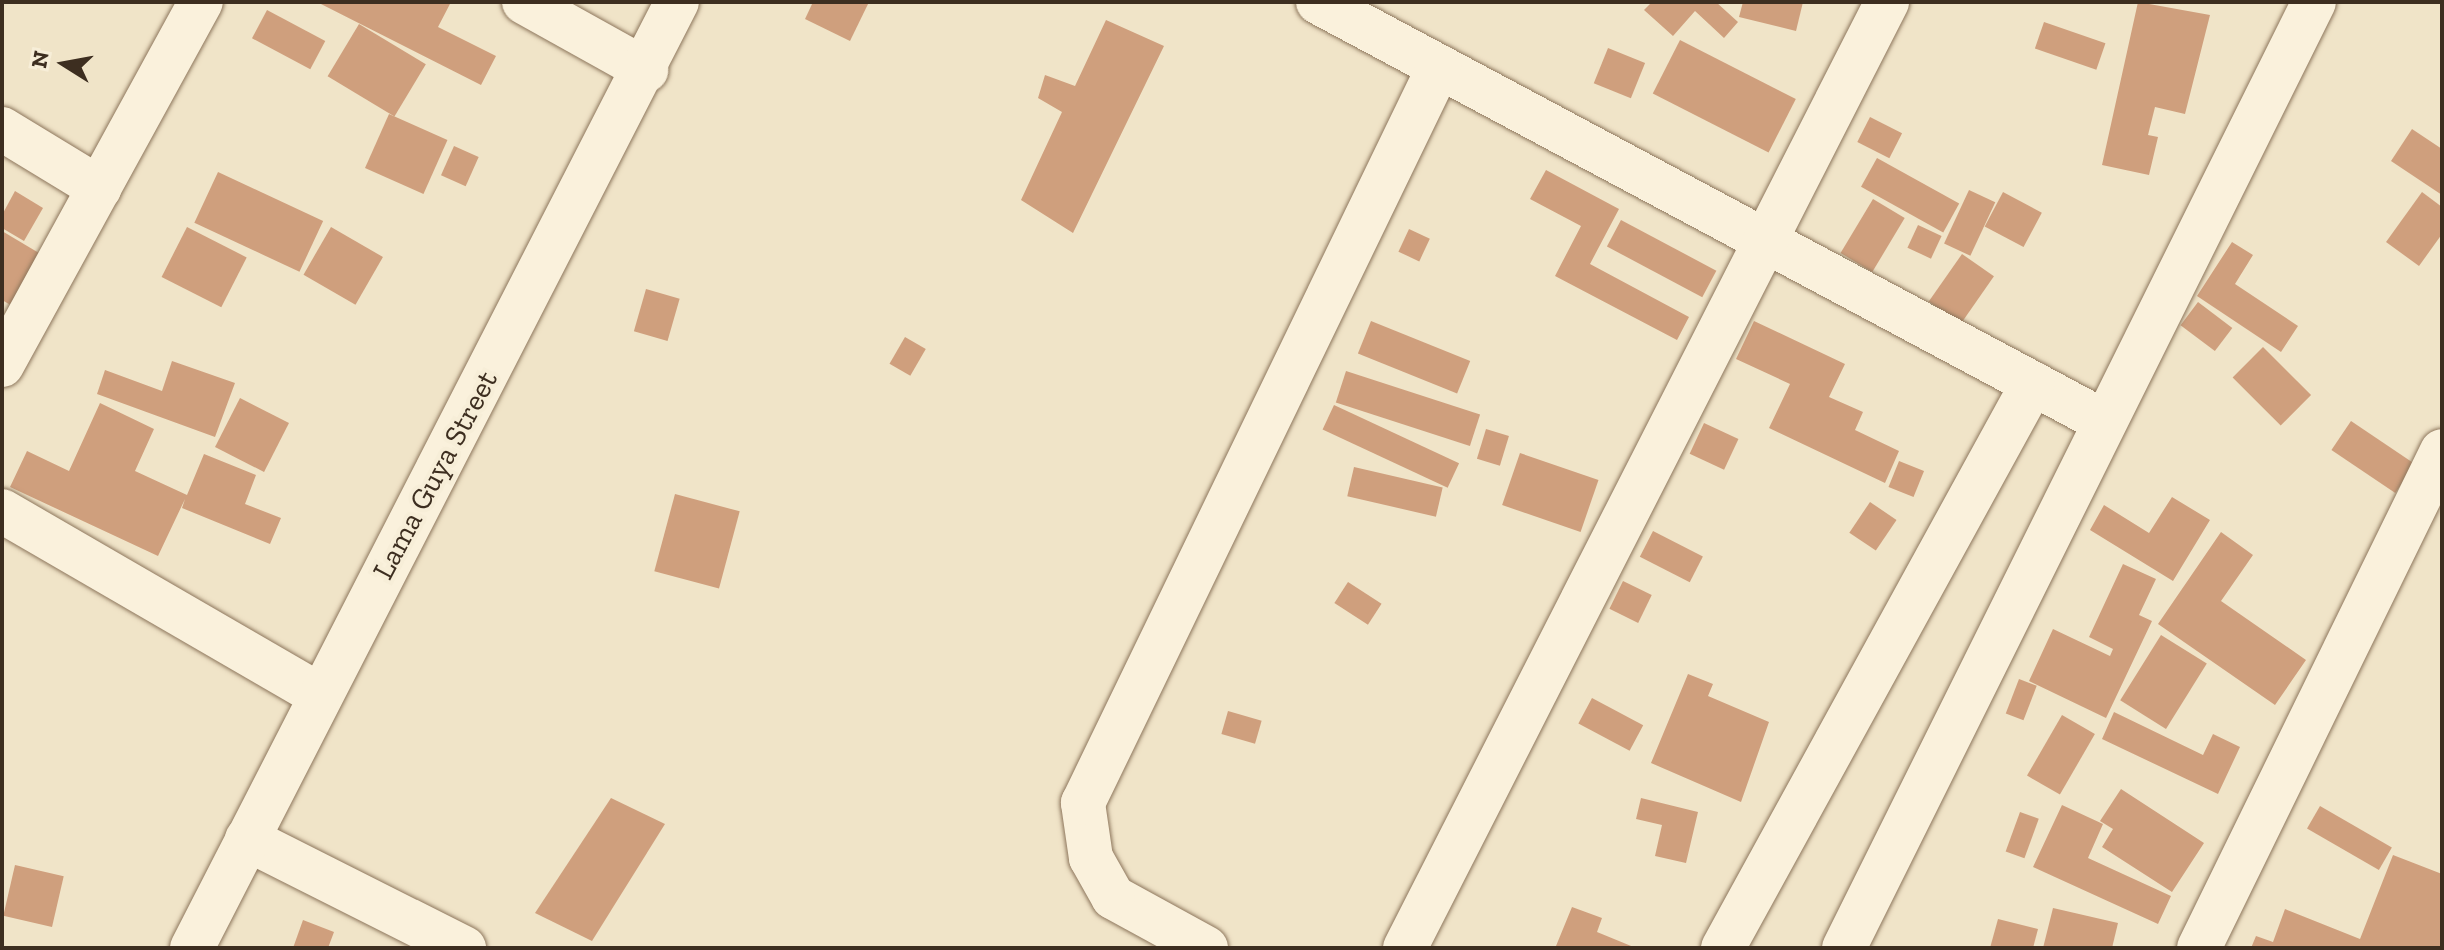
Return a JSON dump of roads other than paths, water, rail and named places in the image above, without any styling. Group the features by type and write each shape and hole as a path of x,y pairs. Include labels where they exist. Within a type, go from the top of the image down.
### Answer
{"street":[{"path":"2,365 201,2"},
{"path":"524,2 646,70"},
{"name":"Lama Guya Street","path":"192,948 320,695 646,70 677,2"},
{"path":"1318,2 2105,422"},
{"path":"1405,948 1887,2"},
{"path":"1844,948 2314,2"},
{"path":"1206,948 1113,897 1091,858 1083,803 1439,67"},
{"path":"2,129 99,188"},
{"path":"1723,948 2033,383"},
{"path":"2199,948 2442,451"},
{"path":"2,511 320,695"},
{"path":"247,839 464,948"}]}
